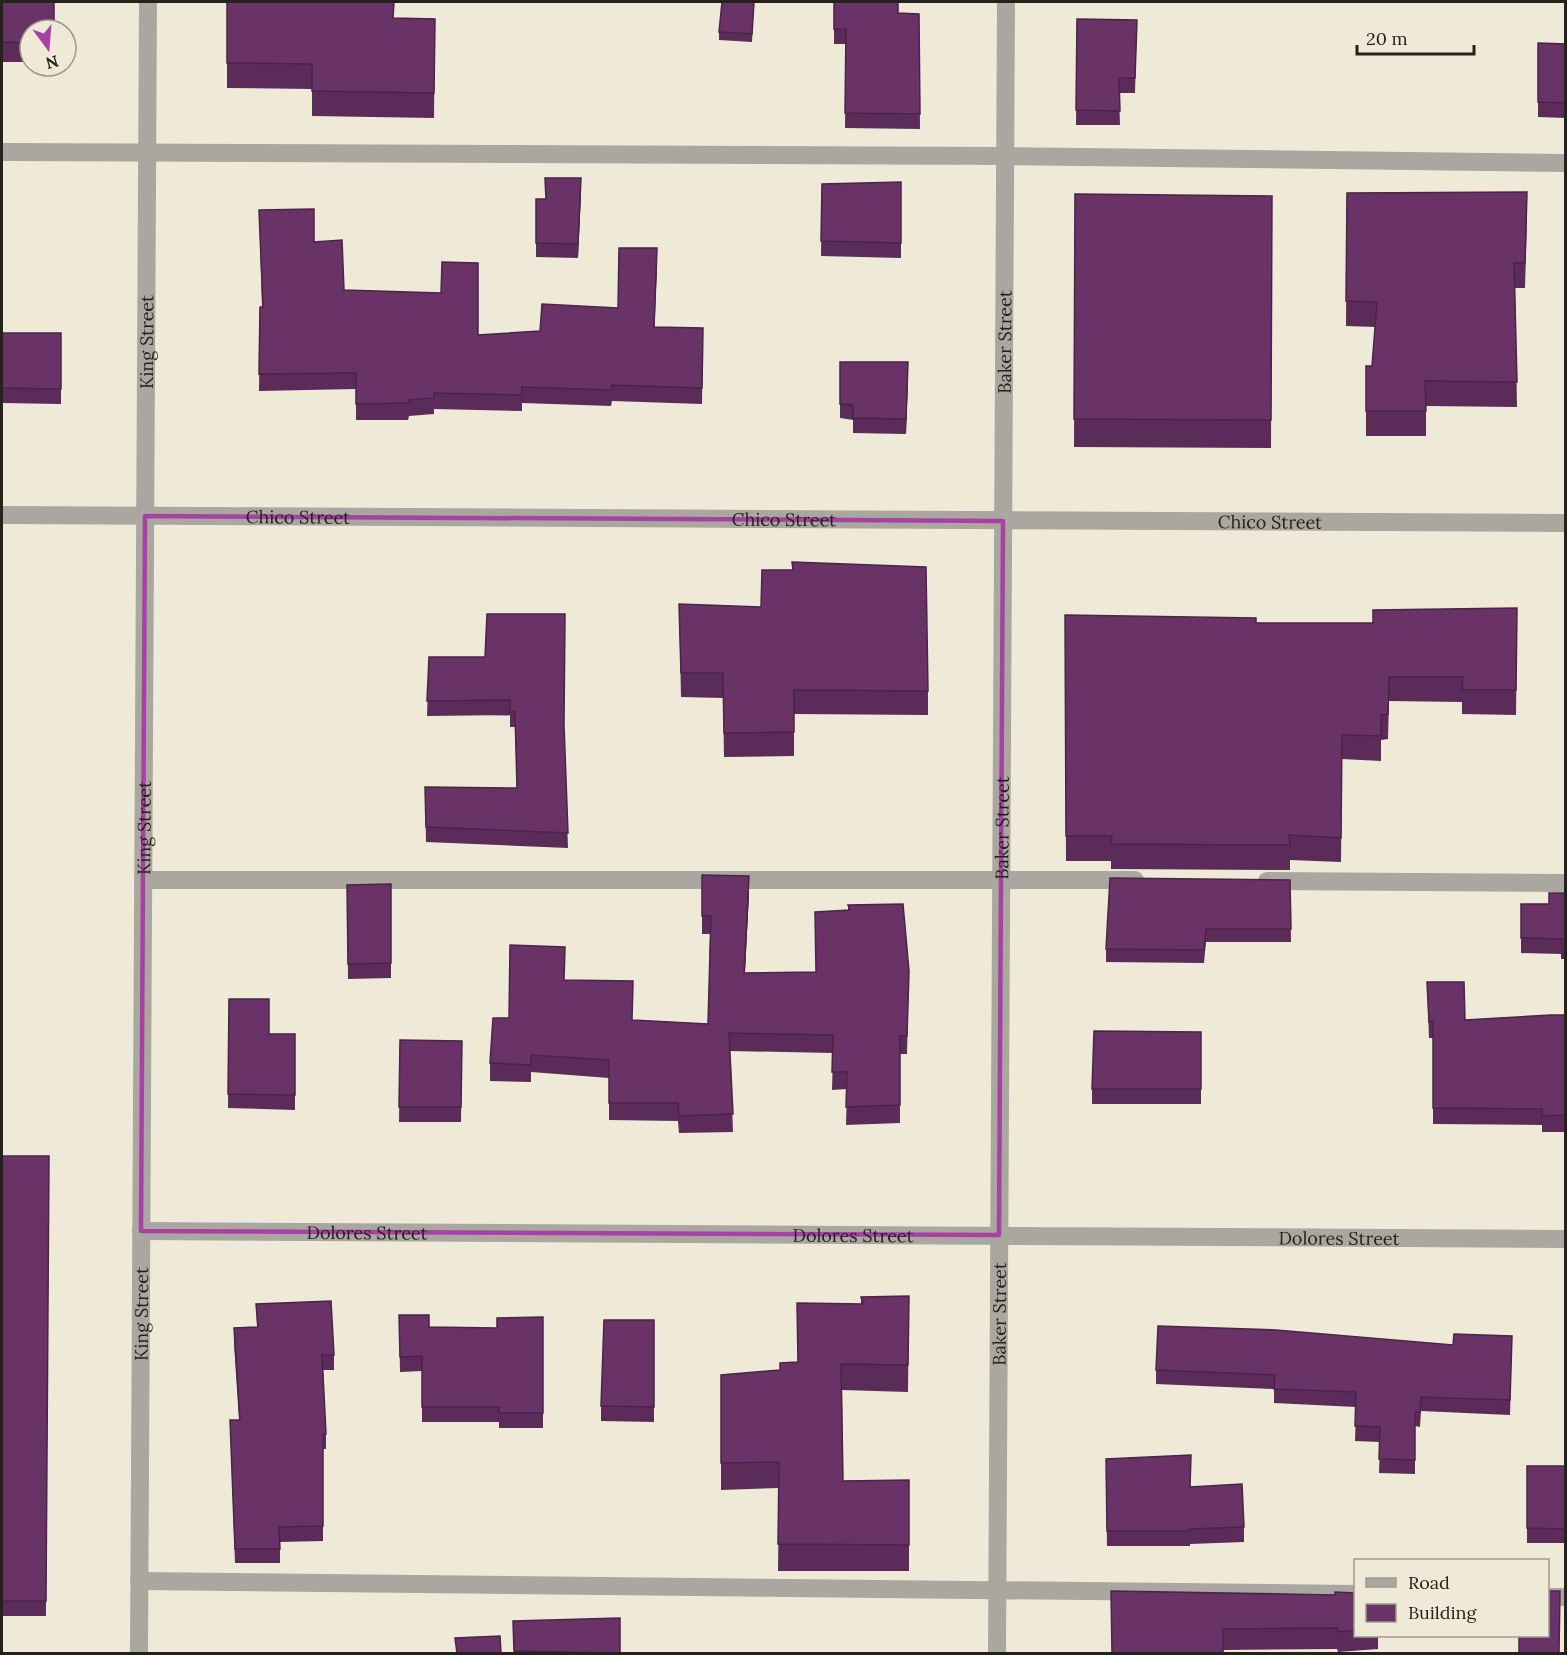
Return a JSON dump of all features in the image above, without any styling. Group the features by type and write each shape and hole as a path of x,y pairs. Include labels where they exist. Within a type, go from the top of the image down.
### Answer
{"street":[{"name":"King Street","path":"139,1653 148,2"},
{"name":"Baker Street","path":"997,1653 1006,2"},
{"path":"2,152 1005,156 1566,163"},
{"name":"Chico Street","path":"2,515 1566,523"},
{"path":"143,880 1154,880"},
{"path":"1248,880 1566,883"},
{"name":"Dolores Street","path":"141,1231 1566,1239"},
{"path":"139,1581 1354,1594"},
{"path":"1549,1597 1566,1597"}],"highlighted area":[{"path":"145,516 1003,521 999,1235 141,1231"}],"building":[{"path":"2,2 54,2 54,18 18,18 18,43 2,42"},
{"path":"227,2 394,2 393,18 435,19 434,93 312,91 312,64 227,63"},
{"path":"722,2 754,2 752,34 719,32"},
{"path":"834,2 898,2 898,13 919,14 920,114 845,113 846,29 834,29"},
{"path":"1077,19 1137,20 1135,78 1119,78 1120,111 1076,110"},
{"path":"1538,43 1566,44 1566,103 1538,102"},
{"path":"545,178 581,178 578,244 536,243 536,199 546,199"},
{"path":"901,182 901,243 821,241 822,184"},
{"path":"1527,192 1525,263 1514,263 1517,382 1425,381 1426,411 1366,411 1366,366 1372,366 1377,302 1346,301 1347,193"},
{"path":"1075,194 1272,196 1271,420 1074,419"},
{"path":"314,209 314,242 342,240 344,290 441,293 442,262 478,263 478,335 540,331 542,304 618,308 619,248 657,248 654,327 703,328 702,388 612,385 611,390 522,387 522,395 434,393 434,398 409,400 408,403 356,404 356,373 259,374 260,307 263,307 259,210"},
{"path":"2,333 61,333 61,389 2,388"},
{"path":"840,362 908,362 906,419 853,418 853,405 840,404"},
{"path":"792,562 926,567 928,691 794,690 794,732 724,733 723,673 681,673 679,604 761,607 762,570 793,570"},
{"path":"1517,608 1516,690 1462,690 1463,677 1389,677 1388,714 1381,715 1381,736 1342,735 1341,838 1289,835 1290,845 1111,844 1112,836 1066,836 1065,615 1256,618 1256,623 1373,623 1373,610"},
{"path":"487,614 565,614 564,725 568,833 426,827 425,787 517,788 515,712 510,712 510,700 427,701 429,657 485,657"},
{"path":"702,875 749,876 744,973 816,972 815,912 850,910 848,905 903,904 909,971 907,1036 900,1036 900,1105 846,1107 847,1072 832,1072 833,1035 729,1033 733,1114 679,1116 678,1103 609,1103 609,1060 531,1055 531,1065 490,1063 493,1018 509,1018 510,945 565,947 564,980 633,981 632,1020 708,1024 711,916 702,916"},
{"path":"1110,878 1290,880 1291,929 1206,929 1204,950 1106,949"},
{"path":"391,884 391,963 348,964 347,885"},
{"path":"1549,893 1566,893 1566,944 1561,944 1563,939 1521,938 1521,904 1549,904"},
{"path":"1427,982 1464,982 1465,1020 1566,1015 1566,1115 1542,1116 1542,1109 1433,1108 1433,1021 1429,1022"},
{"path":"229,999 269,999 269,1034 295,1034 295,1095 228,1094"},
{"path":"1094,1031 1201,1032 1201,1089 1092,1089"},
{"path":"400,1040 462,1041 461,1107 399,1107"},
{"path":"2,1156 49,1156 46,1601 2,1601"},
{"path":"909,1296 908,1365 841,1364 843,1481 909,1480 909,1545 778,1544 779,1462 721,1463 721,1375 780,1370 780,1363 798,1362 797,1303 863,1304 861,1297"},
{"path":"331,1301 334,1355 322,1355 326,1434 323,1434 323,1526 279,1527 280,1549 235,1549 230,1420 240,1420 234,1328 258,1327 256,1304"},
{"path":"399,1315 429,1315 429,1327 497,1328 497,1318 543,1317 543,1413 499,1413 499,1407 422,1407 422,1356 400,1357"},
{"path":"604,1320 654,1320 654,1407 601,1406"},
{"path":"1158,1326 1276,1330 1453,1345 1454,1334 1512,1336 1510,1400 1421,1397 1420,1412 1415,1412 1415,1460 1379,1459 1380,1427 1355,1426 1356,1392 1274,1389 1275,1375 1156,1370"},
{"path":"1191,1455 1190,1487 1242,1484 1244,1527 1190,1529 1190,1531 1107,1531 1106,1459"},
{"path":"1527,1466 1566,1466 1566,1529 1527,1528"},
{"path":"1111,1591 1335,1595 1335,1592 1354,1593 1354,1630 1338,1632 1337,1628 1223,1629 1223,1653 1112,1653"},
{"path":"1549,1591 1560,1591 1559,1653 1519,1653 1519,1637 1549,1637"},
{"path":"620,1618 620,1653 514,1651 513,1621"},
{"path":"500,1636 501,1653 457,1653 455,1638"}]}
